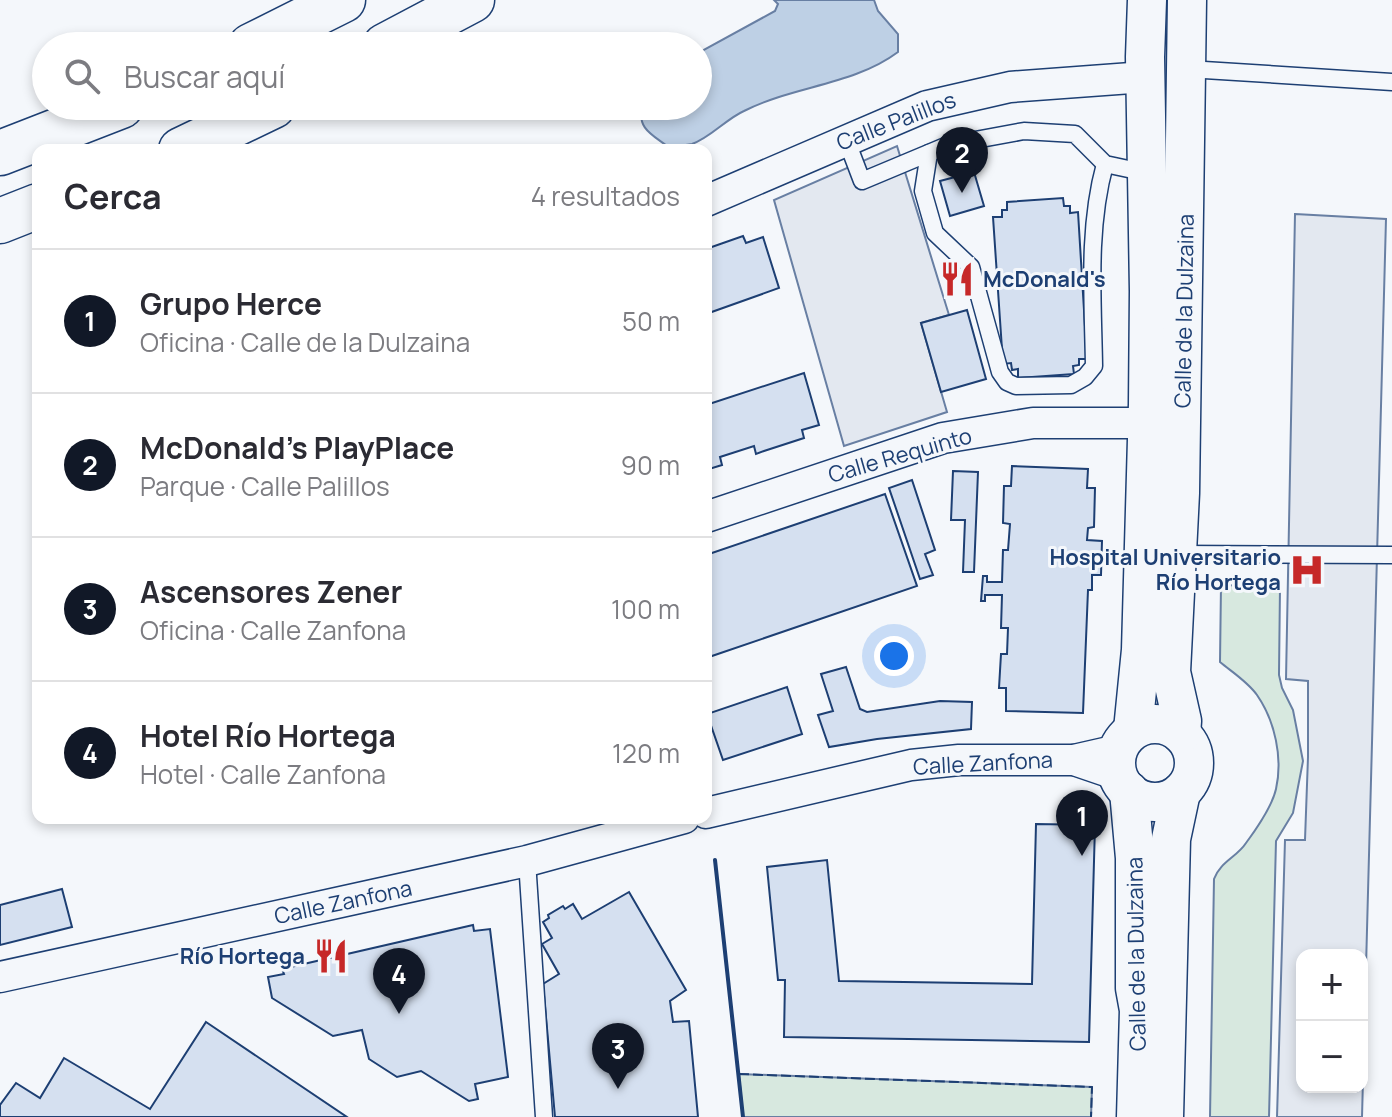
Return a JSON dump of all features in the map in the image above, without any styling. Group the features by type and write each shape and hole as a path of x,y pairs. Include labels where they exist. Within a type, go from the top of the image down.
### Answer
{"highway":[{"path":"279,32 343,0"},
{"path":"411,32 472,0"},
{"path":"0,153 85,120"},
{"path":"194,144 244,120"},
{"path":"0,221 32,208"}],"street":[{"name":"Calle de la Dulzaina","path":"1136,1117 1139,1010 1135,988 1134,829 1124,762 1140,664 1148,414 1147,0"},
{"path":"1163,0 1163,56 1170,63 1188,69"},
{"name":"Calle de la Dulzaina","path":"1181,734 1182,721 1171,672 1177,554 1187,0"},
{"name":"Calle Palillos","path":"712,198 927,106 1010,87 1145,77"},
{"name":"Calle de la Dulzaina","path":"1148,186 1166,241 1160,539 1163,547 1177,554"},
{"name":"Calle Requinto","path":"712,515 943,438 1033,423 1148,414"},
{"name":"Calle de la Dulzaina","path":"1140,664 1156,639 1158,582 1177,554"},
{"path":"1145,725 1171,727 1181,734 1189,744 1193,769 1189,781 1181,792 1158,801 1145,801 1124,762 1145,725"},
{"name":"Calle Zanfona","path":"712,812 911,765 959,760 1124,762"},
{"name":"Calle de la Dulzaina","path":"1164,1117 1170,850 1181,792"},
{"name":"Calle Zanfona","path":"0,977 527,861 662,824"}],"lane":[{"path":"1188,69 1392,82"},
{"path":"846,139 862,181 948,145 1024,131 1075,134 1105,164 1148,186"},
{"path":"929,153 923,191 935,233 971,267 1000,372 1007,382 1016,386 1071,385 1085,377 1094,366 1092,255 1099,185 1105,164"},
{"path":"1177,554 1392,555"},
{"path":"527,861 544,1117"}],"shaded area":[{"path":"897,146 949,315 921,323 947,412 844,446 774,200"},
{"path":"1295,214 1386,219 1366,949 1296,949 1296,1093 1363,1093 1362,1117 1277,1117 1285,840 1305,840 1308,681 1286,679"},
{"path":"1221,585 1280,587 1279,675 1293,710 1303,761 1293,813 1276,841 1269,1117 1210,1117 1214,879 1220,868 1242,848 1268,810 1276,789 1279,765 1276,740 1263,705 1249,686 1220,662"},
{"path":"739,1074 1092,1087 1091,1117 743,1117"}],"water":[{"path":"774,0 874,0 878,11 898,34 898,52 862,72 744,111 692,144 664,144 651,134 642,120 712,120 712,45 775,11 778,4"}],"building":[{"path":"974,172 984,206 950,216 940,181"},
{"path":"1063,198 1064,206 1070,206 1070,213 1078,212 1087,359 1079,359 1079,365 1073,366 1074,374 1018,378 1018,369 1012,370 1011,363 1003,364 993,217 1002,217 1002,210 1007,210 1007,202"},
{"path":"743,236 746,243 763,237 779,288 712,312 712,247"},
{"path":"967,310 986,379 941,392 921,323"},
{"path":"804,373 819,425 802,430 804,438 756,454 754,446 720,457 722,465 712,468 712,403"},
{"path":"1012,466 1088,469 1087,488 1095,488 1094,527 1088,528 1087,540 1102,541 1101,575 1092,575 1092,590 1088,590 1083,713 1006,711 1006,688 999,688 1001,654 1007,654 1008,628 1001,628 1002,595 985,595 985,601 981,601 983,576 987,576 987,582 1002,582 1003,550 1008,550 1010,524 1003,523 1004,486 1011,486"},
{"path":"953,471 978,472 974,572 963,572 965,520 951,520"},
{"path":"912,480 935,550 925,554 933,575 920,579 889,488"},
{"path":"885,494 917,586 712,656 712,553"},
{"path":"846,667 860,709 867,712 940,701 972,702 971,729 829,747 818,715 833,711 821,674"},
{"path":"787,687 802,734 723,760 712,728 712,712"},
{"path":"1036,824 1095,825 1089,1042 784,1037 785,980 778,980 767,867 827,860 839,981 1032,984"},
{"path":"62,889 72,927 0,945 0,905"},
{"path":"629,892 686,990 670,1001 673,1022 689,1021 698,1117 555,1117 543,984 559,974 542,944 552,938 543,922 563,906 565,909 573,904 582,919"},
{"path":"473,925 474,931 490,929 508,1077 475,1084 478,1099 469,1101 421,1071 397,1077 369,1059 362,1030 333,1036 272,998 268,977 284,974 282,969"},
{"path":"206,1022 347,1117 0,1117 0,1105 16,1083 40,1098 64,1058 150,1109"}],"fence":[{"path":"739,1074 1092,1087 1091,1117"}],"wall":[{"path":"715,860 743,1117"}],"place":[{"name":"McDonald's PlayPlace","path":"962,193"},
{"name":"McDonald's","path":"957,279"},
{"name":"Hospital Universitario Río Hortega","path":"1307,570"},
{"name":"Grupo Herce","path":"1082,856"},
{"name":"Río Hortega","path":"331,956"},
{"name":"Hotel Río Hortega","path":"399,1014"},
{"name":"Ascensores Zener","path":"618,1089"}]}
